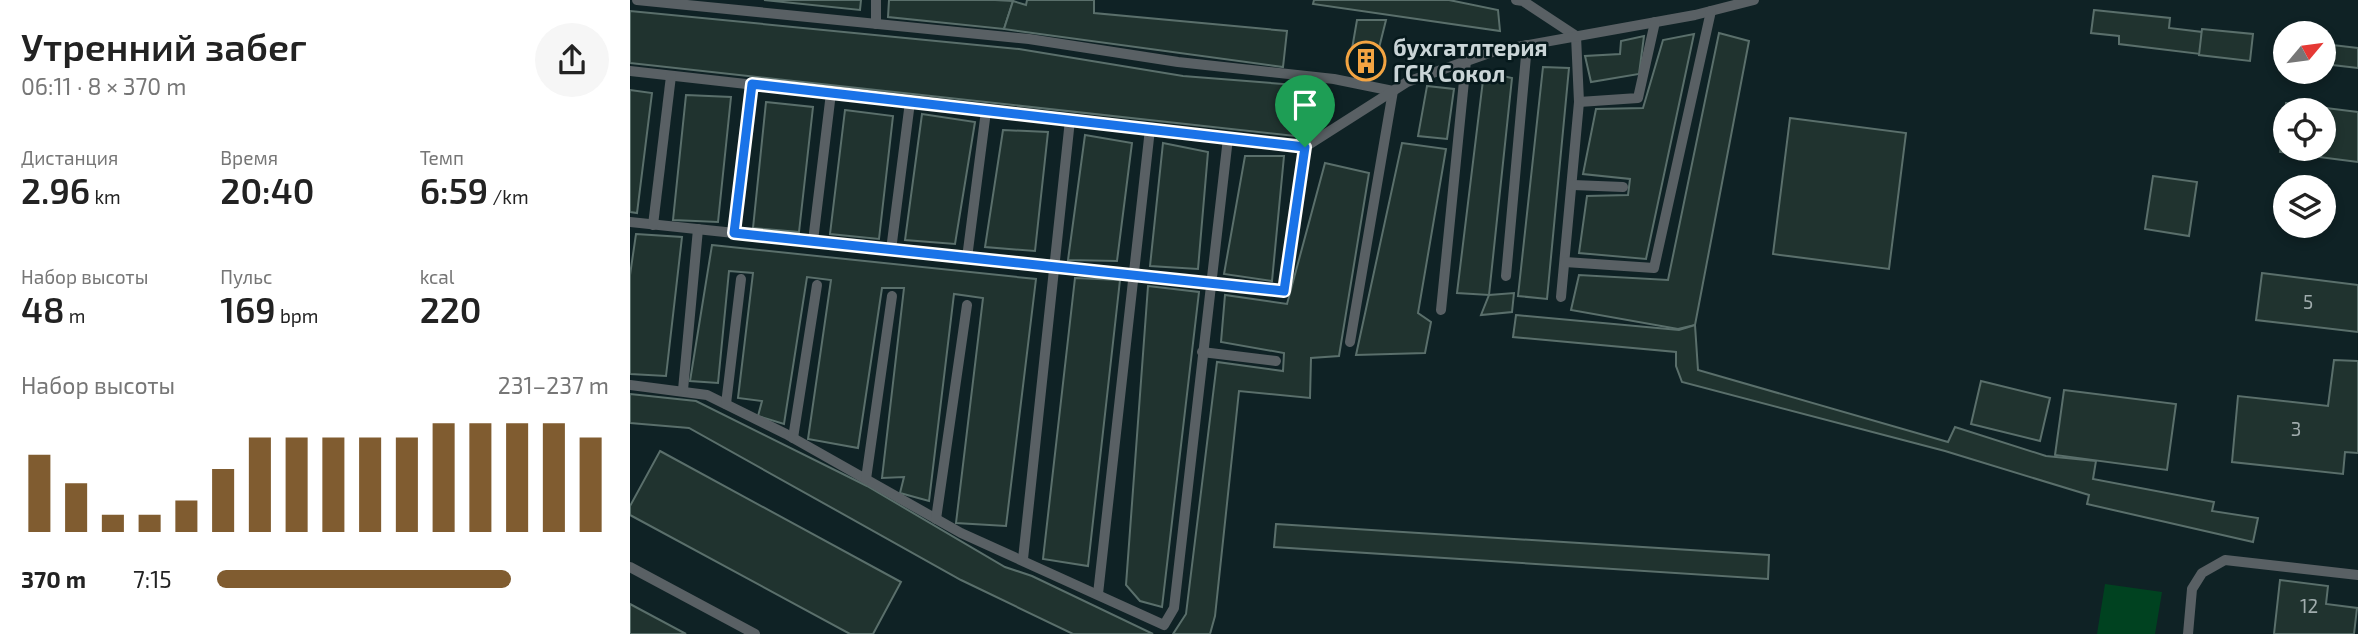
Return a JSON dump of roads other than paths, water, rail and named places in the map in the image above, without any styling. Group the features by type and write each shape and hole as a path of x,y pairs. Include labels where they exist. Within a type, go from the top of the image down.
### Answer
{"lane":[{"path":"637,0 1029,39 1178,62 1334,79 1393,91"},
{"path":"876,0 876,24"},
{"path":"1516,0 1523,1 1576,37"},
{"path":"630,71 1305,147 1407,82 1466,61 1754,0"},
{"path":"1565,262 1654,268 1711,11"},
{"path":"1579,102 1638,99 1654,22"},
{"path":"1561,297 1579,102 1576,37"},
{"path":"1506,276 1527,46"},
{"path":"1441,310 1466,61"},
{"path":"653,225 671,76"},
{"path":"734,233 752,84"},
{"path":"1350,342 1393,91"},
{"path":"813,242 831,93"},
{"path":"891,250 910,102"},
{"path":"967,258 986,111"},
{"path":"1023,559 1070,120"},
{"path":"1098,594 1150,129"},
{"path":"630,385 708,395 793,438 936,519 1164,625 1174,608 1228,138"},
{"path":"630,222 1284,291 1305,147"},
{"path":"1573,185 1622,187"},
{"path":"683,390 698,229"},
{"path":"726,404 741,279"},
{"path":"793,438 817,285"},
{"path":"866,480 892,296"},
{"path":"936,519 967,305"},
{"path":"1202,352 1276,361"},
{"path":"2188,634 2192,589 2202,573 2225,561 2358,575"},
{"path":"630,567 755,634"}],"place":[{"name":"бухгатлтерия ГСК Сокол","path":"1366,61"}]}
